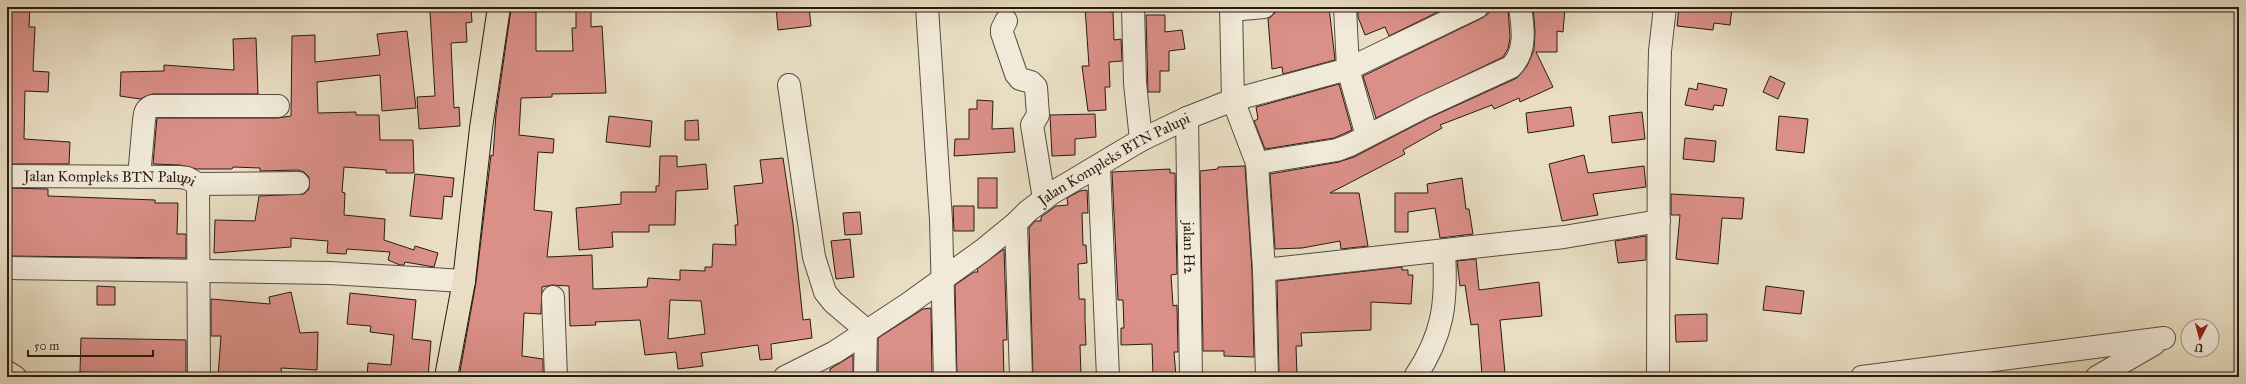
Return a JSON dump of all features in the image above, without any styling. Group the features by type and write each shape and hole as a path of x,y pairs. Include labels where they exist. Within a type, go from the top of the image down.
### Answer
{"main road":[{"path":"446,377 464,281 481,128 499,7"}],"street":[{"path":"927,7 943,279 945,377"},
{"path":"1133,7 1135,83 1141,140"},
{"path":"1264,7 1231,8 1233,100 1257,163 1264,270 1267,377"},
{"path":"1345,7 1348,69 1367,136"},
{"name":"Jalan Kompleks BTN Palupi","path":"785,377 835,352 943,279 1016,223 1028,211 1044,199 1099,167 1141,140 1187,118 1233,100 1348,69 1477,7"},
{"path":"1257,163 1337,150 1511,67 1520,56 1522,47 1523,29 1520,7"},
{"path":"1658,377 1659,96 1665,7"},
{"path":"1006,21 1002,29 1002,33 1016,74 1020,79 1031,82 1036,88 1038,115 1032,125 1044,199"},
{"path":"789,85 814,257 825,292 866,330 865,377"},
{"path":"139,177 145,111 148,108 152,106 278,106"},
{"name":"jalan H2","path":"1187,118 1191,377"},
{"path":"1099,167 1108,377"},
{"name":"Jalan Kompleks BTN Palupi","path":"7,176 187,178 198,184 199,377"},
{"path":"198,184 298,183"},
{"path":"1264,270 1564,237 1659,221"},
{"path":"1016,223 1021,377"},
{"path":"1415,377 1424,363 1440,327 1445,303 1444,251"},
{"path":"7,268 330,273 464,281"},
{"path":"553,297 556,377"},
{"path":"1862,377 1901,374 2164,338 2097,377"},
{"path":"7,372 15,377"}],"building":[{"path":"7,7 30,7 29,27 35,27 33,71 49,72 48,92 25,91 24,139 70,142 69,164 7,164"},
{"path":"455,7 471,7 472,22 466,23 467,42 451,43 454,108 459,107 460,126 419,129 417,97 435,96 430,11 456,9"},
{"path":"576,7 591,7 591,27 602,26 606,93 552,94 552,97 521,98 519,135 554,139 553,153 538,152 534,210 552,212 547,257 592,255 593,289 647,287 648,278 680,280 680,270 705,271 705,267 712,267 713,244 736,245 735,225 738,225 734,186 763,183 760,160 783,158 793,224 803,320 810,319 812,338 771,344 772,359 760,360 758,345 701,353 703,366 678,369 676,352 645,355 640,320 595,322 596,325 570,326 569,286 552,285 542,287 541,314 524,313 522,356 543,359 543,377 459,377 476,282 491,155 493,156 496,114 511,9 536,12 536,51 573,51 572,28 576,28","holes":["670,300 701,301 705,334 668,339"]},
{"path":"776,7 809,7 811,26 778,30"},
{"path":"1085,7 1109,7 1110,12 1113,12 1114,40 1121,39 1122,61 1109,62 1110,87 1105,87 1106,110 1088,111 1082,66 1089,66"},
{"path":"1276,7 1329,7 1335,60 1283,74 1282,67 1272,69 1268,19 1275,13"},
{"path":"1366,7 1448,7 1389,36 1385,27 1365,35 1358,17 1358,10"},
{"path":"1489,7 1508,8 1510,38 1508,49 1503,57 1376,118 1363,76 1482,18 1488,14"},
{"path":"1533,7 1565,7 1563,32 1557,31 1557,52 1536,52 1553,87 1520,102 1519,98 1494,109 1492,105 1440,125 1442,128 1403,150 1405,154 1330,193 1359,193 1368,246 1341,249 1340,241 1302,248 1275,249 1270,174 1339,162 1354,157 1429,118 1517,78 1527,66 1534,50 1535,31"},
{"path":"1679,7 1732,8 1730,25 1714,23 1713,30 1677,26"},
{"path":"1146,15 1165,15 1165,32 1182,30 1185,49 1169,51 1169,71 1160,71 1160,92 1148,92"},
{"path":"407,31 416,108 382,111 380,75 317,82 318,113 356,112 356,115 379,115 380,140 413,140 414,173 386,173 386,170 344,167 342,192 345,193 344,215 385,219 384,240 414,250 415,246 438,253 434,267 405,262 404,265 400,265 388,260 390,252 347,249 346,254 327,253 328,241 291,238 291,247 214,253 215,220 255,221 259,196 304,194 309,189 309,177 304,172 298,170 260,171 260,168 233,167 232,169 197,169 180,165 153,164 157,118 278,118 291,116 292,36 315,35 315,62 380,55 377,34"},
{"path":"256,38 258,94 152,94 140,99 120,96 121,72 164,71 164,65 234,70 233,39"},
{"path":"1770,76 1785,83 1778,99 1763,92"},
{"path":"1698,83 1727,89 1723,106 1714,105 1713,110 1685,105 1689,88 1697,90"},
{"path":"1339,84 1352,130 1334,138 1265,149 1254,121 1258,119 1256,107"},
{"path":"977,100 993,101 992,129 1013,128 1015,152 954,156 955,139 969,139 969,109 977,109"},
{"path":"1571,107 1574,126 1528,133 1526,113"},
{"path":"1642,112 1645,139 1612,143 1609,116"},
{"path":"1095,114 1096,137 1075,139 1075,155 1052,156 1050,115"},
{"path":"609,116 652,121 650,147 606,142"},
{"path":"1779,116 1808,119 1804,153 1776,150"},
{"path":"698,120 699,140 685,140 685,121"},
{"path":"1685,138 1716,141 1714,162 1683,159"},
{"path":"1584,155 1588,173 1644,166 1646,187 1593,194 1598,215 1562,221 1549,164"},
{"path":"660,156 677,156 677,167 706,164 708,189 676,191 675,225 649,225 649,232 612,232 613,247 579,250 576,208 621,204 621,192 656,192 656,186 659,186"},
{"path":"1245,166 1252,271 1254,357 1224,356 1224,351 1203,351 1200,171 1218,169 1218,167"},
{"path":"1170,169 1170,173 1175,173 1177,274 1171,275 1173,306 1177,305 1178,352 1174,352 1176,377 1153,377 1152,344 1121,345 1121,328 1124,328 1123,300 1118,300 1112,172"},
{"path":"415,174 454,178 452,197 444,196 442,219 410,216"},
{"path":"978,178 997,178 997,208 978,208"},
{"path":"1462,178 1466,209 1469,209 1473,234 1440,238 1435,208 1408,212 1408,232 1395,232 1395,193 1428,193 1427,184"},
{"path":"7,188 48,189 48,196 155,200 155,203 178,203 177,234 186,234 186,258 7,256"},
{"path":"1087,190 1088,213 1082,213 1083,245 1086,245 1087,263 1078,264 1079,299 1085,299 1086,345 1080,345 1081,377 1033,377 1029,228 1035,221 1041,221 1041,217 1056,206 1068,205 1067,198 1080,191"},
{"path":"1671,194 1744,198 1742,219 1722,218 1718,264 1676,259 1680,215 1671,215"},
{"path":"953,206 974,206 974,231 954,231"},
{"path":"860,212 862,234 845,235 843,213"},
{"path":"1646,236 1646,260 1618,263 1615,241"},
{"path":"850,239 854,277 836,279 831,241"},
{"path":"1004,249 1007,340 1003,340 1004,377 957,377 955,285 974,272 978,272 977,269"},
{"path":"1476,259 1479,290 1539,282 1542,316 1500,320 1505,373 1482,375 1478,324 1471,325 1465,285 1460,286 1457,261"},
{"path":"1402,267 1402,270 1408,270 1408,275 1413,275 1411,304 1371,302 1371,330 1301,333 1302,346 1296,346 1297,377 1279,377 1277,281"},
{"path":"97,286 115,287 115,305 97,305"},
{"path":"1766,286 1804,291 1801,314 1763,310"},
{"path":"291,292 300,333 318,332 317,370 281,368 282,377 218,377 221,336 211,336 211,299 270,304 269,297"},
{"path":"350,293 416,300 412,339 431,341 428,377 367,377 368,363 391,365 394,335 370,332 371,326 347,324"},
{"path":"931,308 932,377 878,377 878,338 923,309"},
{"path":"1707,314 1707,341 1676,342 1675,315"},
{"path":"81,338 186,340 186,377 130,377 130,374 80,372"},
{"path":"853,355 853,377 830,377 830,369"}]}
